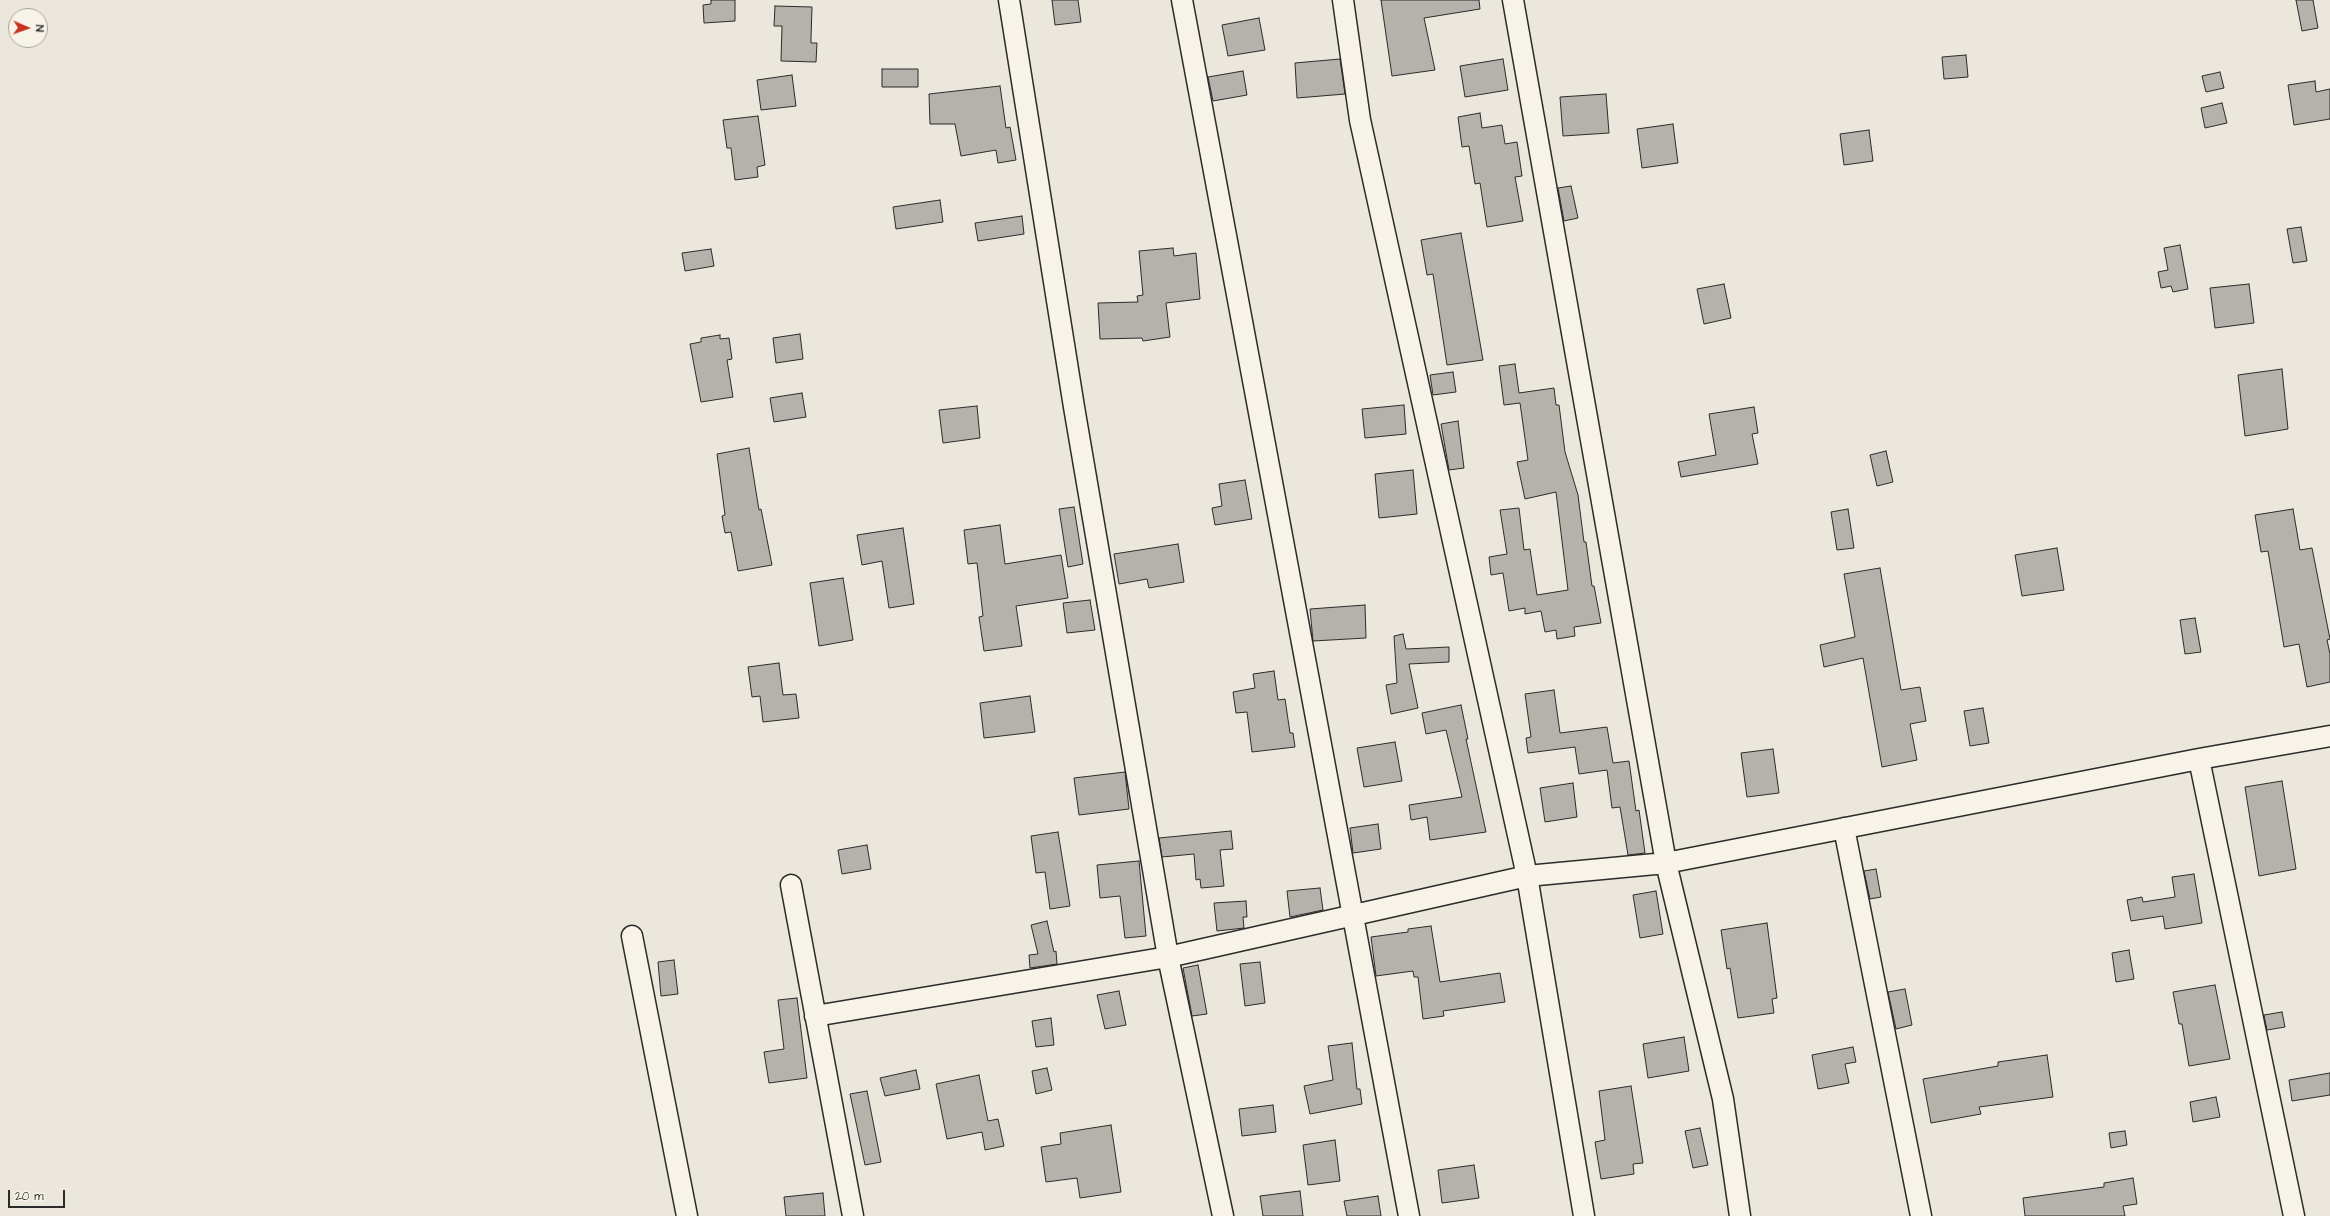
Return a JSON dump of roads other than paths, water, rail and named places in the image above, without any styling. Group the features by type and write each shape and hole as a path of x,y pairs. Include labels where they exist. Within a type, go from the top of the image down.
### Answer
{"street":[{"path":"1010,0 1075,415 1168,957 1223,1216"},
{"path":"1182,0 1409,1216"},
{"path":"1343,0 1360,120 1528,876 1584,1216"},
{"path":"1513,0 1666,863 1723,1099 1740,1216"},
{"path":"815,1016 1168,957 1528,876 1666,863 2199,759 2330,736"},
{"path":"2199,759 2294,1216"},
{"path":"1844,828 1921,1216"},
{"path":"791,885 853,1216"},
{"path":"632,936 686,1216"}]}
